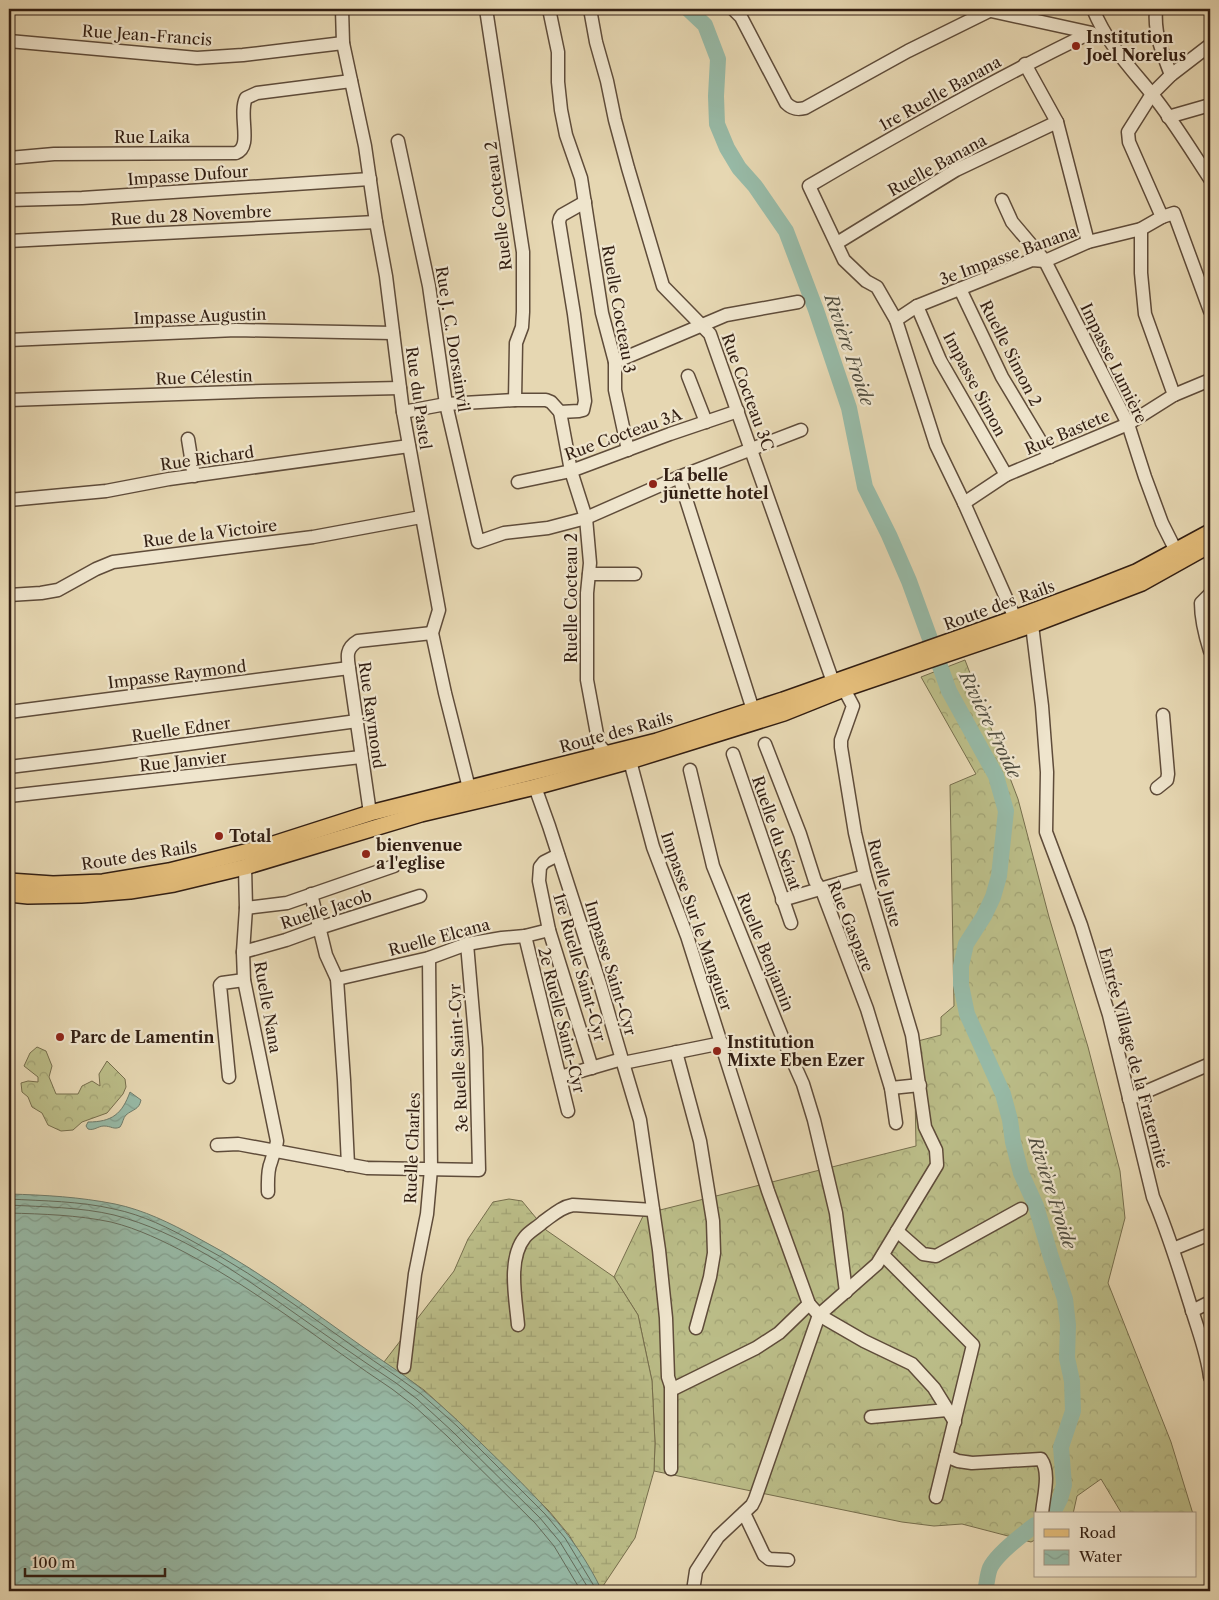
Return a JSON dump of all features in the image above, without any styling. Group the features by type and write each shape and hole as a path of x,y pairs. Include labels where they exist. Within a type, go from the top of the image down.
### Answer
{"main road":[{"name":"Route des Rails","path":"990,634 1015,618 1136,572 1210,532"},
{"name":"Route des Rails","path":"9,881 53,884 89,882 169,872 261,848 370,813 657,741 753,710 839,686 990,634 1032,625 1142,584 1210,546"},
{"name":"Route des Rails","path":"9,894 28,896 130,892 174,884 245,867 421,814 535,787 630,761 775,716 839,686"}],"street":[{"name":"Rue du Pastel","path":"342,9 343,43 365,146 386,276 403,412 439,610 432,633 444,693 469,788"},
{"name":"Ruelle Cocteau 2","path":"486,9 523,252 523,312 522,327 516,344 515,400"},
{"name":"Ruelle Cocteau 3","path":"549,9 558,52 558,82 561,110 566,135 581,178 602,313 615,362 615,390 628,450"},
{"name":"Rue Cocteau 3C","path":"590,9 615,120 664,286 710,334 839,686"},
{"path":"732,9 741,17 786,103 794,109 805,108 985,10 1029,15 1096,31"},
{"path":"1093,9 1096,31 1152,94 1210,178"},
{"path":"1156,9 1155,29 1171,75"},
{"name":"1re Ruelle Banana","path":"837,243 809,186 1025,64 1096,31"},
{"name":"Rue Jean-Francis","path":"9,41 197,58 243,55 343,43"},
{"path":"1210,45 1171,75 1152,94 1128,132 1129,142 1162,218 1174,213 1210,312"},
{"path":"1025,64 1056,122 1088,242"},
{"name":"Rue Laika","path":"9,158 54,154 236,153 240,152 244,145 242,109 246,98 257,94 351,81"},
{"path":"1168,117 1210,105"},
{"name":"Ruelle Banana","path":"837,243 956,170 1056,122"},
{"name":"Rue J. C. Dorsainvil","path":"398,142 429,286 446,404 478,542 504,533 548,528 586,518"},
{"name":"Impasse Dufour","path":"9,200 82,198 370,179"},
{"name":"Impasse Lumière","path":"1002,200 1012,222 1045,262 1128,424 1145,477 1176,551"},
{"path":"403,412 446,404 515,400 546,400 551,402 560,412 583,410 585,401 576,324 560,218 585,202"},
{"name":"3e Impasse Banana","path":"896,320 917,306 1032,260 1045,262 1088,242 1141,229 1162,218"},
{"name":"Rue du 28 Novembre","path":"9,241 376,222"},
{"path":"1141,229 1141,273 1145,314 1174,395"},
{"path":"837,243 844,260 866,281 877,287 896,320 936,445 1015,618"},
{"name":"Ruelle Simon 2","path":"960,289 1002,377 1050,457"},
{"path":"615,362 726,315 798,302"},
{"name":"Impasse Simon","path":"917,306 940,360 1006,475"},
{"name":"Impasse Augustin","path":"9,340 236,330 393,333"},
{"path":"688,376 706,422"},
{"name":"Rue Bastete","path":"964,504 1006,475 1128,424 1174,395 1210,380"},
{"name":"Rue Célestin","path":"9,400 400,388"},
{"name":"Rue Cocteau 3A","path":"518,482 571,471 738,411"},
{"name":"Ruelle Cocteau 2","path":"560,412 571,471 586,518 589,574 587,593 587,680 599,745 607,754"},
{"path":"586,518 679,477 802,430"},
{"path":"188,439 194,476"},
{"name":"Rue Richard","path":"9,500 106,491 194,476 409,446"},
{"path":"679,477 753,710"},
{"name":"Rue de la Victoire","path":"9,595 41,594 58,590 113,562 313,537 421,517"},
{"path":"589,574 635,574"},
{"path":"1210,594 1201,602 1201,620 1210,651"},
{"name":"Entrée Village de la Fraternité","path":"1032,625 1042,706 1047,772 1046,832 1081,925 1109,1015 1153,1197 1165,1224 1192,1311 1208,1347 1210,1377"},
{"name":"Rue Raymond","path":"370,813 347,656 349,650 352,644 358,641 432,633"},
{"name":"Impasse Raymond","path":"9,712 349,668"},
{"name":"Ruelle Juste","path":"819,1315 877,1264 937,1165 936,1150 925,1127 912,1035 865,876 855,833 841,740 852,706 839,686"},
{"path":"1157,788 1167,780 1168,774 1163,715"},
{"name":"Ruelle Edner","path":"9,766 357,722"},
{"name":"Rue Gaspare","path":"765,744 800,834 815,881 820,888 866,1009 891,1088 896,1123"},
{"name":"Ruelle du Sénat","path":"733,754 791,923"},
{"name":"Rue Janvier","path":"9,796 361,757"},
{"name":"Impasse Sur le Manguier","path":"630,761 644,818 687,936 768,1191 809,1304 819,1315 864,1341 912,1364 934,1388 955,1422"},
{"name":"Ruelle Benjamin","path":"690,770 713,866 803,1084 814,1120 836,1213 846,1292"},
{"name":"Impasse Saint-Cyr","path":"535,787 600,984 640,1120 666,1318 668,1377 671,1386 671,1469"},
{"name":"1re Ruelle Saint-Cyr","path":"558,855 544,862 539,872 539,881 549,930 592,1068"},
{"path":"246,908 287,903 394,866"},
{"name":"Ruelle Nana","path":"245,867 244,980 276,1136 276,1152"},
{"path":"782,900 865,876"},
{"path":"311,894 326,955 337,978 348,1165"},
{"name":"Ruelle Jacob","path":"243,952 286,940 420,896"},
{"name":"Ruelle Elcana","path":"337,978 429,958 467,944 525,936 549,930"},
{"name":"2e Ruelle Saint-Cyr","path":"525,936 568,1111"},
{"name":"3e Ruelle Saint-Cyr","path":"432,1169 479,1170 476,1048 467,944"},
{"name":"Ruelle Charles","path":"404,1367 415,1274 427,1214 432,1169 429,958"},
{"path":"229,1077 220,985 222,983 244,980"},
{"path":"560,1077 622,1061 722,1043"},
{"path":"676,1052 700,1141 713,1221 714,1253 710,1277 696,1328"},
{"path":"1129,1098 1210,1064"},
{"path":"891,1088 920,1085"},
{"path":"217,1145 238,1144 367,1168 432,1169"},
{"path":"268,1192 270,1162 276,1152"},
{"path":"518,1325 514,1280 516,1259 526,1236 565,1206 653,1210"},
{"path":"898,1231 923,1254 936,1256 1021,1209"},
{"path":"1173,1248 1210,1234"},
{"path":"883,1255 974,1345 936,1497"},
{"path":"1192,1311 1210,1302"},
{"path":"671,1386 675,1388 756,1348 779,1333 809,1304"},
{"path":"693,1591 696,1571 718,1537 752,1505 755,1499 819,1315"},
{"path":"871,1417 947,1410"},
{"path":"946,1456 958,1461 972,1463 1041,1459 1046,1473 1042,1512"},
{"path":"744,1513 764,1556 769,1559 788,1560"}],"green space":[{"path":"965,660 1018,799 1049,917 1088,1047 1120,1171 1125,1218 1108,1283 1171,1442 1192,1512 1121,1512 1101,1479 1077,1496 1073,1512 1034,1512 1034,1540 1031,1542 962,1524 934,1526 902,1522 654,1471 655,1443 652,1381 638,1315 614,1277 644,1214 916,1146 914,1042 941,1035 941,1017 954,1006 950,785 976,774 921,677"},
{"path":"37,1047 46,1051 52,1066 49,1077 56,1094 78,1094 82,1086 92,1081 100,1086 99,1074 107,1061 125,1079 126,1087 123,1094 107,1113 82,1122 73,1130 61,1131 48,1125 42,1113 32,1107 28,1097 22,1092 21,1083 28,1081 38,1082 38,1077 24,1066 30,1053"},
{"path":"509,1199 522,1201 546,1230 614,1277 638,1315 652,1381 655,1443 654,1471 635,1538 601,1589 569,1535 549,1511 424,1390 384,1362 454,1271 468,1239 493,1202"}],"water":[{"path":"130,1092 141,1100 137,1108 126,1115 120,1127 104,1126 88,1129 86,1126 88,1122 110,1118 120,1111"},
{"path":"9,1194 89,1200 115,1204 147,1213 223,1252 275,1285 413,1382 463,1425 549,1512 578,1549 602,1591 9,1591"}],"waterway":[{"name":"Rivière Froide","path":"688,9 705,25 718,59 717,124 727,148 739,168 755,186 786,231 816,310 849,408 865,487 909,581 949,691 996,776 1006,811 999,876 993,897 984,916 966,944 961,966 961,985 967,1014 1003,1094 1021,1173 1036,1206 1065,1299 1068,1325 1067,1358 1072,1381 1073,1411 1061,1447 1064,1485 1060,1499 1053,1512"},
{"name":"Rivière Froide","path":"985,1591 989,1571 993,1563 1010,1545 1034,1526"}],"place":[{"name":"Institution Joel Norelus","path":"1076,46"},
{"name":"La belle junette hotel","path":"653,484"},
{"name":"Total","path":"219,836"},
{"name":"bienvenue a l'eglise","path":"366,854"},
{"name":"Parc de Lamentin","path":"60,1037"},
{"name":"Institution Mixte Eben Ezer","path":"717,1051"}]}
